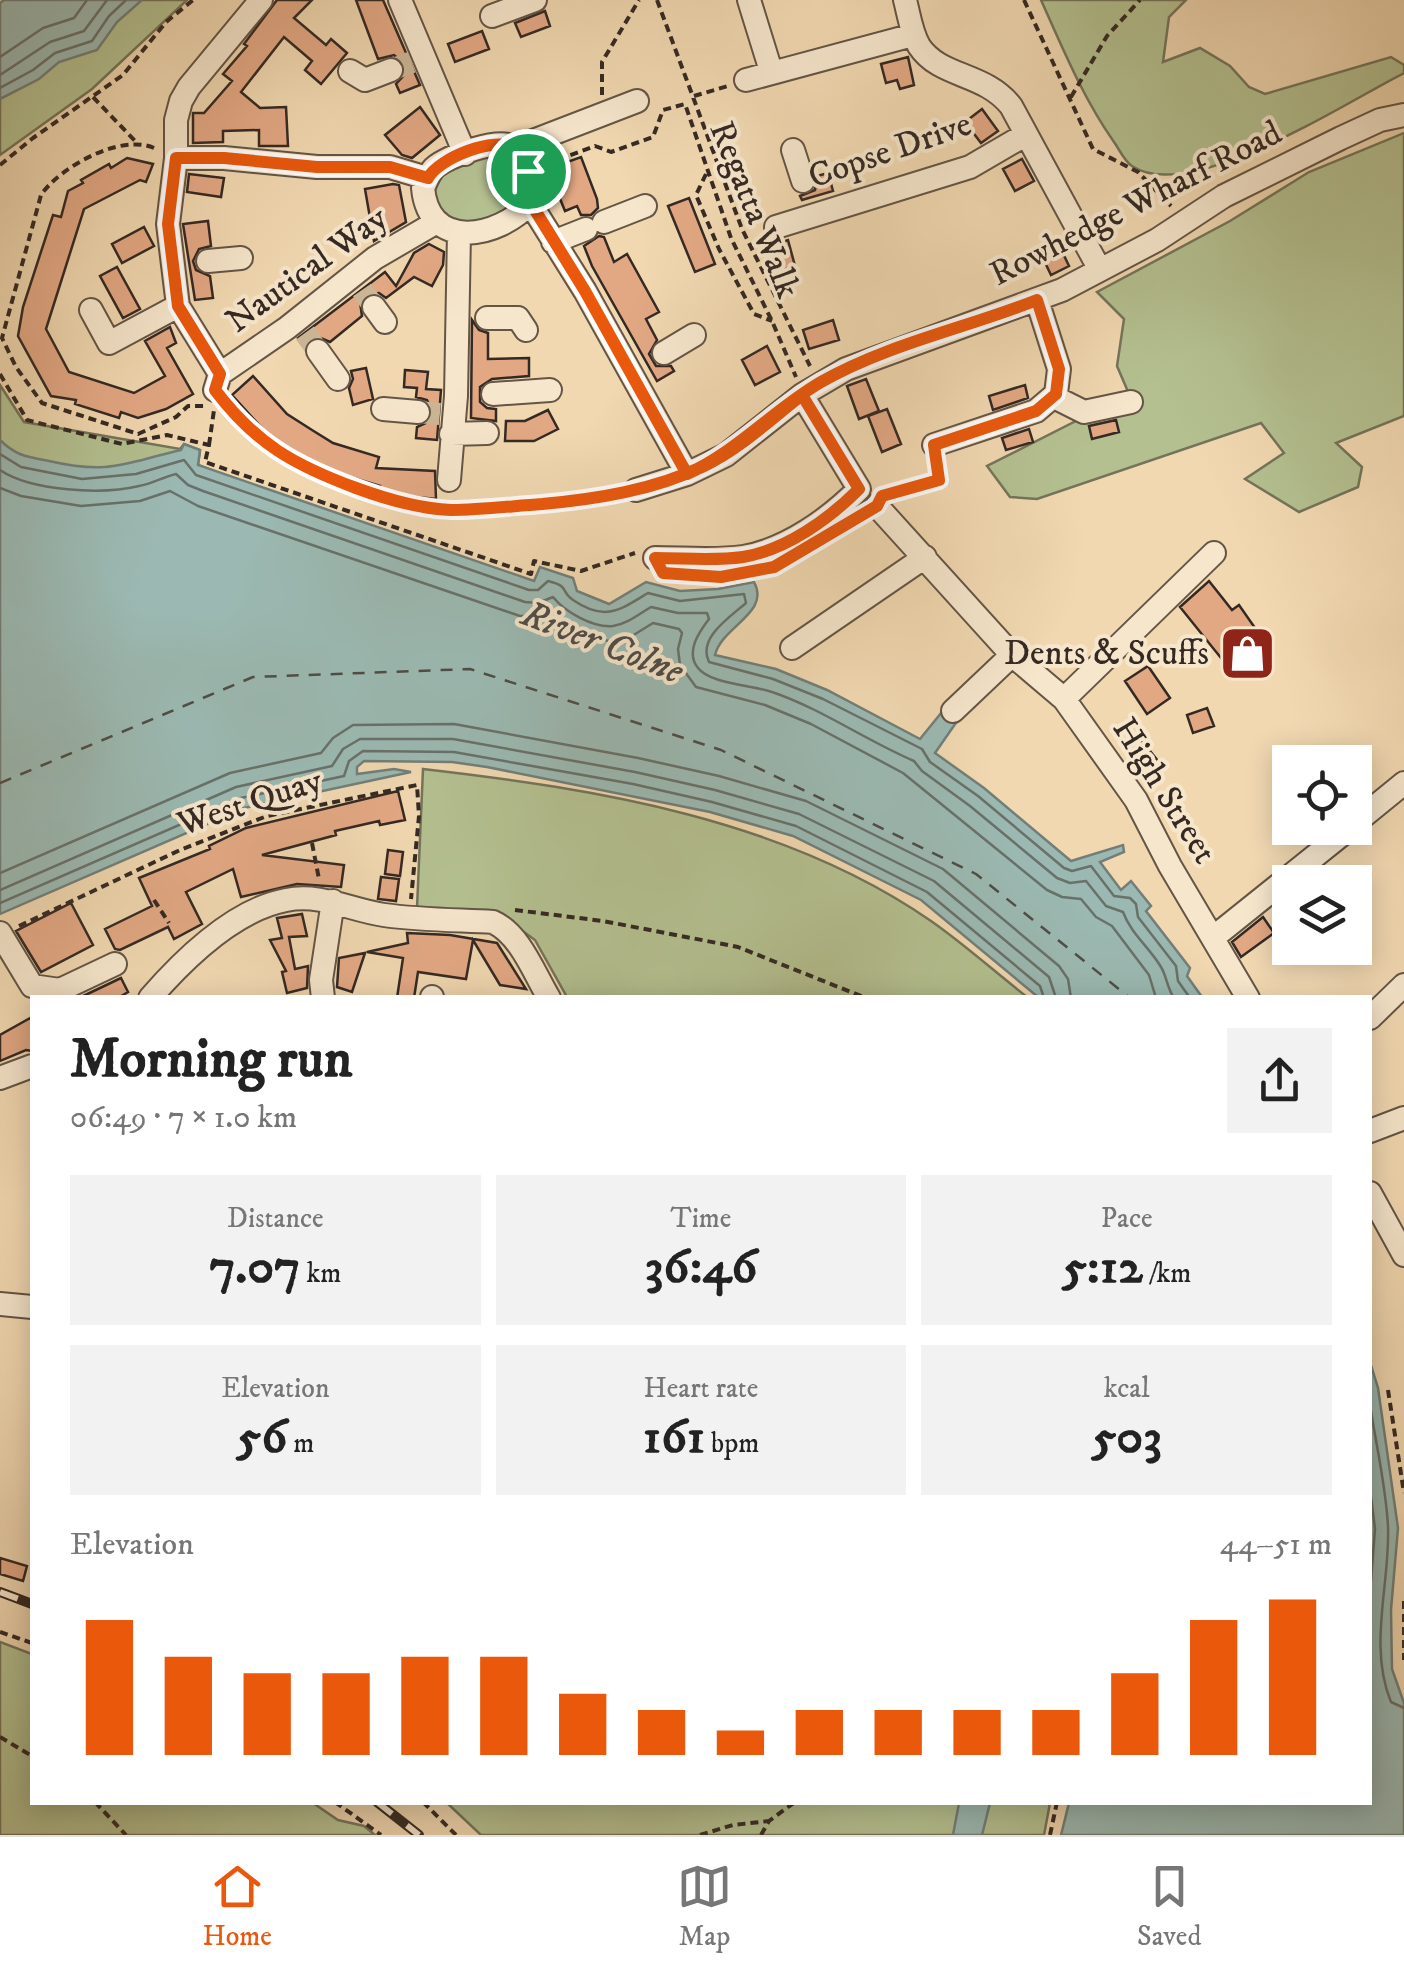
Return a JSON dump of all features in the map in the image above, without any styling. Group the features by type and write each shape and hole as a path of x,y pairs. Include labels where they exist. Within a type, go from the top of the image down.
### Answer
{"street":[{"path":"216,391 178,306 191,263 168,206 176,158 176,120 188,87 261,0"},
{"path":"400,0 409,63 465,154"},
{"path":"750,0 770,71"},
{"path":"905,0 914,35 936,64 989,84 1002,94 1100,270"},
{"path":"492,16 526,2"},
{"path":"746,80 914,35"},
{"path":"350,71 365,80 409,63"},
{"path":"515,148 637,101"},
{"name":"Rowhedge Wharf Road","path":"636,490 687,474 726,454 810,389 867,359 1037,300 1156,240 1224,196 1380,120 1404,115"},
{"name":"Copse Drive","path":"776,228 808,198 970,167 1025,134"},
{"path":"499,142 515,148 534,192 520,214 498,224 459,233 434,223 422,188 433,168 499,142"},
{"path":"793,150 808,198"},
{"path":"176,158 224,158 317,167 390,167 428,178"},
{"path":"530,202 585,291 647,362 687,474"},
{"path":"553,242 646,206"},
{"name":"Nautical Way","path":"216,391 302,333 368,299 374,258 434,223"},
{"path":"449,480 455,409 470,317 459,233"},
{"path":"191,263 241,258"},
{"path":"934,445 1036,411 1054,397 1060,383 1059,369 1037,300"},
{"path":"92,310 109,343 178,306"},
{"path":"470,317 518,318 526,330"},
{"path":"302,333 338,379"},
{"path":"647,362 694,335"},
{"path":"655,558 742,557 773,549 837,511 859,489 810,389"},
{"path":"383,410 455,409 550,390"},
{"path":"1054,397 1084,412 1130,402"},
{"path":"455,409 488,434"},
{"name":"High Street","path":"877,506 1012,655 1064,699 1136,800 1246,995"},
{"path":"1064,699 1214,552"},
{"path":"792,648 925,556"},
{"path":"953,712 1012,655"},
{"path":"1372,808 1404,782"},
{"path":"1214,937 1327,845"},
{"path":"153,995 186,958 234,923 284,900 326,900 380,914 492,922 518,945 546,995"},
{"path":"323,995 326,900"},
{"path":"6,931 32,986 62,994 115,964"},
{"path":"1372,1016 1404,985"},
{"path":"0,1078 30,1067"},
{"path":"1372,1129 1404,1118"},
{"path":"1372,1196 1404,1255"},
{"path":"0,1304 30,1307"}],"path":[{"path":"0,166 122,75 166,22 193,0"},
{"path":"603,114 602,62 639,0"},
{"path":"657,0 742,229 810,389"},
{"path":"1024,0 1092,149 1138,172 1182,222"},
{"path":"1071,97 1107,36 1140,0"},
{"path":"693,96 746,80"},
{"path":"93,97 140,145"},
{"name":"Regatta Walk","path":"528,171 596,146 611,152 653,137 663,110 685,104 731,238 810,389"},
{"path":"706,173 696,195 719,249 754,314 772,321"},
{"path":"0,374 27,420 122,444 166,435 209,445"},
{"path":"216,391 205,462 531,574 534,561 581,571 650,548 655,558"},
{"path":"216,391 232,413 272,448 314,474 386,499 450,510 566,502 636,490"},
{"path":"877,506 882,496 939,480 934,445"},
{"name":"West Quay","path":"6,931 267,816 417,785 419,816 411,899"},
{"path":"312,843 326,900"},
{"path":"138,870 142,876"},
{"path":"154,900 169,922"},
{"path":"533,912 738,947 858,995"},
{"path":"1388,1390 1404,1493"},
{"path":"1404,1601 1404,1660"},
{"path":"0,1632 30,1642"},
{"path":"0,1737 30,1755"},
{"path":"99,1805 126,1835"},
{"path":"339,1805 381,1835"},
{"path":"426,1805 455,1835"},
{"path":"761,1835 769,1822 792,1805"},
{"path":"1050,1835 1056,1805"},
{"path":"700,1835 733,1825 769,1822"}],"green space":[{"path":"114,0 187,0 92,89 0,155 0,62"},
{"path":"1041,0 1186,0 1169,17 1163,62 1200,48 1230,66 1249,87 1265,94 1391,57 1404,65 1404,73 1269,145 1191,172 1158,174 1132,166 1122,155 1083,91"},
{"path":"1404,133 1404,416 1336,443 1362,467 1358,487 1299,512 1245,479 1284,453 1261,423 1037,499 1010,497 987,466 1129,394 1117,366 1124,319 1097,292 1230,221 1309,172"},
{"path":"495,155 515,166 523,187 518,197 494,215 454,223 433,202 440,180 463,163"},
{"path":"0,385 24,422 180,449 184,444 200,450 198,465 211,470 0,518"},
{"path":"423,769 489,777 687,814 814,857 874,886 931,921 1024,995 566,995 535,940 502,916 417,908"},
{"path":"0,1642 30,1653 30,1805 316,1805 338,1820 364,1826 375,1835 0,1835"},
{"path":"449,1805 1050,1805 1044,1835 481,1835"}],"water":[{"path":"142,0 117,22 97,50 59,62 39,79 0,99 0,3"},
{"name":"River Colne","path":"0,440 28,457 87,467 130,463 181,450 184,444 200,450 198,465 534,581 540,567 573,578 577,591 609,604 646,582 680,591 754,582 756,602 715,655 776,669 827,690 920,739 946,707 960,717 935,753 984,788 1071,861 1123,845 1124,852 1100,862 1121,890 1131,881 1151,906 1146,911 1190,968 1187,976 1201,995 1036,995 921,900 793,836 710,812 452,762 364,761 357,767 357,774 394,769 411,772 244,808 0,914"},
{"path":"1372,1368 1398,1528 1391,1610 1392,1669 1404,1703 1404,1835 1061,1835 1068,1805 1372,1805"},
{"path":"959,1805 990,1805 982,1835 953,1835"}],"building":[{"path":"277,0 312,0 294,18 326,45 331,39 347,53 321,84 305,70 312,61 284,37 241,92 260,108 286,107 288,146 259,146 259,130 223,131 223,142 193,143 193,113 204,113 232,81 223,74"},
{"path":"356,0 383,0 420,85 400,93 396,84 406,73 405,64 394,55 378,59"},
{"path":"545,11 550,26 521,37 515,23"},
{"path":"482,31 489,49 455,62 448,44"},
{"path":"908,57 914,85 900,89 897,80 886,83 881,64"},
{"path":"420,107 440,135 412,158 402,155 385,135"},
{"path":"982,109 998,131 981,143 965,122"},
{"path":"581,157 597,199 598,208 591,215 581,215 577,206 565,211 548,169"},
{"path":"127,158 153,164 146,182 140,180 84,209 46,329 69,372 134,393 165,376 145,341 170,327 176,343 167,348 193,394 138,418 121,412 119,418 75,404 76,400 51,396 18,336 23,307 53,215 61,217 68,191 83,183 81,180"},
{"path":"1022,159 1034,181 1015,191 1003,169"},
{"path":"828,173 833,191 802,200 800,196 815,190 817,176"},
{"path":"189,174 224,178 221,197 187,192"},
{"path":"399,185 406,222 374,241 365,189"},
{"path":"689,198 715,264 695,272 668,206"},
{"path":"208,221 211,246 199,249 193,261 196,270 210,276 213,298 195,300 183,224"},
{"path":"144,227 154,246 122,263 112,244"},
{"path":"604,237 614,262 627,254 659,312 646,319 657,340 649,354 656,366 671,366 674,371 657,381 584,246"},
{"path":"788,240 795,266 777,272 769,246"},
{"path":"1058,243 1069,266 1051,275 1040,252"},
{"path":"429,244 444,252 443,265 432,286 414,277 386,298 379,293 366,294 360,302 362,316 330,342 316,336 304,347 298,338 385,272 396,286 414,253"},
{"path":"117,267 140,309 123,318 100,276"},
{"path":"472,320 479,330 488,333 488,359 529,358 529,376 492,379 480,387 480,402 496,409 496,421 471,418"},
{"path":"833,320 839,340 809,349 803,330"},
{"path":"767,346 780,372 755,385 742,360"},
{"path":"366,368 373,399 353,405 351,371"},
{"path":"405,370 428,372 426,389 441,390 437,440 416,438 417,427 430,421 433,412 427,400 416,397 417,388 404,387"},
{"path":"253,376 287,414 333,443 379,457 376,468 435,471 436,499 379,493 380,486 317,467 270,437 232,395"},
{"path":"866,379 879,411 859,419 847,386"},
{"path":"1025,385 1028,398 993,410 989,396"},
{"path":"887,409 901,444 882,452 868,416"},
{"path":"548,410 558,429 534,441 505,441 506,421 525,421"},
{"path":"1116,420 1119,432 1092,439 1089,426"},
{"path":"1029,429 1033,442 1006,450 1002,438"},
{"path":"1209,581 1232,610 1239,605 1269,648 1237,673 1180,607"},
{"path":"1148,666 1170,698 1147,714 1125,681"},
{"path":"1207,708 1214,726 1193,733 1187,715"},
{"path":"1139,737 1162,766 1147,778 1124,749"},
{"path":"398,791 405,820 380,825 379,821 335,831 336,835 262,855 344,865 341,887 297,884 241,897 233,869 186,892 202,924 174,939 168,927 115,949 105,929 152,906 139,878 210,849 209,846 246,828"},
{"path":"388,850 403,852 400,876 385,874"},
{"path":"381,877 399,879 396,901 378,899"},
{"path":"71,903 93,945 41,972 16,931"},
{"path":"302,914 307,936 289,937 295,969 308,966 307,988 287,993 282,972 286,971 270,940 282,938 277,918"},
{"path":"1263,917 1272,930 1272,934 1241,957 1232,942"},
{"path":"407,933 450,935 497,943 526,989 500,985 473,940 466,979 418,972 414,995 397,995 403,958 367,952 408,943"},
{"path":"365,953 352,992 337,987 339,958"},
{"path":"121,978 128,992 123,995 85,995"},
{"path":"30,1018 30,1051 0,1061 0,1035"},
{"path":"0,1558 27,1566 23,1581 0,1574"}],"ferry route":[{"path":"0,783 253,677 470,669 721,750 976,874 1126,995"}],"tunnel":[{"path":"391,70 412,62"},
{"path":"362,290 374,307"},
{"path":"305,333 318,351"},
{"path":"418,412 440,414"}],"railway":[{"path":"0,1592 30,1603"},
{"path":"381,1805 419,1835"}],"place":[{"name":"Dents & Scuffs","path":"1248,654"}],"route":[{"path":"528,171 515,148 499,142 445,161 433,168 428,178 390,167 317,167 224,158 176,158 168,224 178,306 220,374 215,390 232,413 272,448 314,474 386,499 450,510 566,502 636,490 687,474 726,454 802,395 859,489 837,511 773,549 742,557 655,558 663,573 721,577 774,567 877,506 882,496 939,480 934,445 1036,411 1056,394 1059,369 1037,300 846,369 802,395 766,423 726,454 706,465 687,474 585,291 530,202 534,192 528,171"}]}
